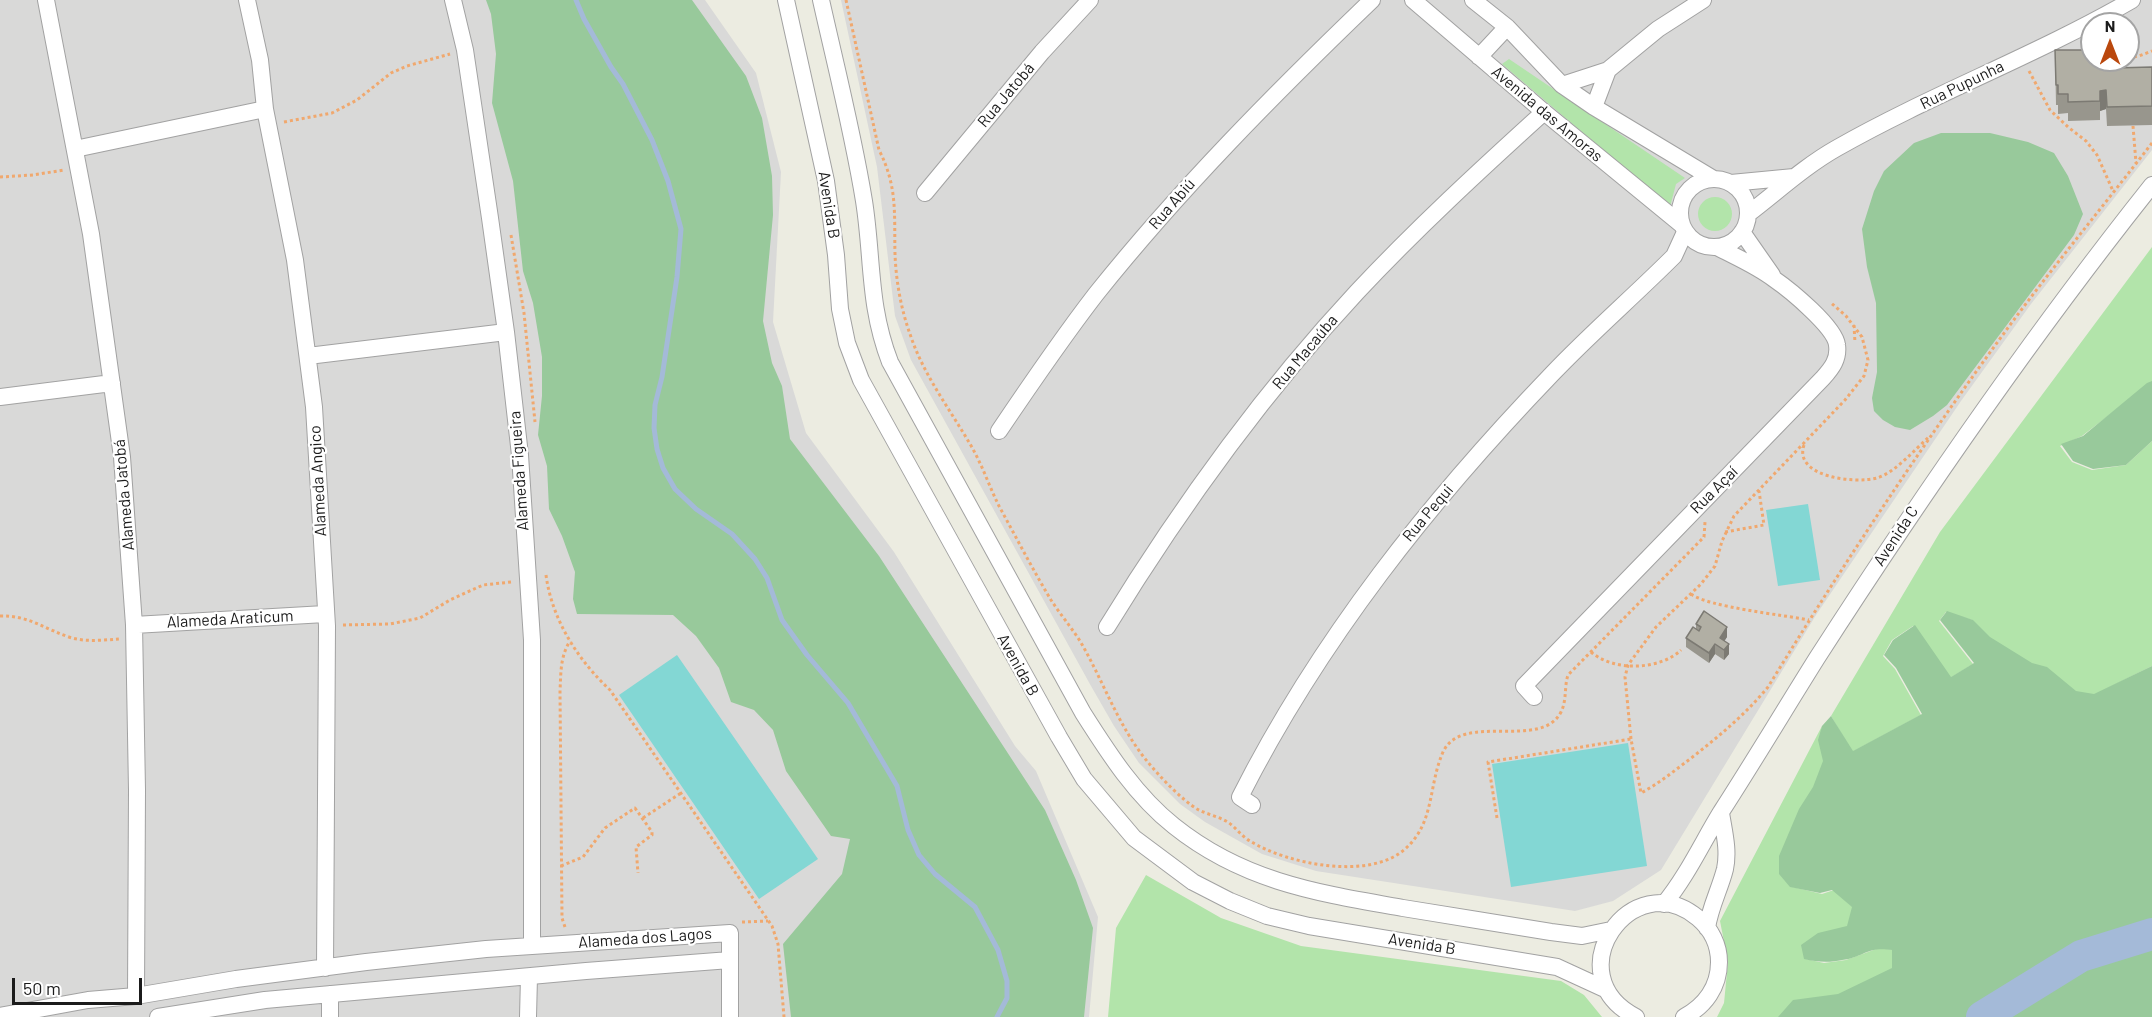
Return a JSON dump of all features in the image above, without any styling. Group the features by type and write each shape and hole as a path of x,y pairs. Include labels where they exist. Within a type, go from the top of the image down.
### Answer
{"street":[{"name":"Alameda Jatobá","path":"46,0 91,234 122,456 134,631 137,790 136,996"},
{"name":"Alameda Angico","path":"247,0 260,60 266,117 295,260 314,407 326,620 325,968"},
{"name":"Alameda Figueira","path":"453,0 465,50 506,332 520,455 531,640 532,946"},
{"name":"Avenida B","path":"786,0 826,181 843,330 861,380 1059,737 1084,779 1115,818 1153,854 1193,882 1230,901 1267,916 1309,926 1557,967 1607,990"},
{"name":"Avenida B","path":"821,0 864,203 875,314 880,337 890,362 1083,713 1110,757 1145,798 1174,826 1204,847 1243,868 1277,882 1331,896 1582,936 1611,930"},
{"name":"Rua Jatobá","path":"925,193 1035,60 1090,0"},
{"name":"Rua Abiú","path":"999,431 1095,295 1143,237 1259,111 1372,0"},
{"name":"Avenida das Amoras","path":"1413,0 1684,229"},
{"name":"Avenida das Amoras","path":"1473,0 1507,27 1562,85 1594,107 1712,178"},
{"path":"1562,85 1608,70 1658,29 1703,0"},
{"name":"Rua Pupunha","path":"1748,214 1835,149 1977,76 2055,41 2132,0"},
{"path":"1479,57 1507,27"},
{"path":"1594,107 1608,70"},
{"name":"Rua Macaúba","path":"1107,627 1167,533 1215,464 1318,337 1356,293 1440,208 1544,112"},
{"path":"75,149 266,117"},
{"name":"Rua Pupunha","path":"1731,183 1795,177"},
{"path":"1712,178 1731,183 1744,197 1748,214 1742,232 1728,244 1712,246 1696,242 1684,229 1681,204 1685,195 1701,181 1712,178"},
{"name":"Avenida C","path":"1664,904 1697,855 1897,533 1981,411 2080,275 2152,185"},
{"name":"Rua Pequi","path":"1252,805 1240,797 1262,752 1326,649 1401,545 1509,420 1554,372 1674,256 1684,229"},
{"name":"Rua Açaí","path":"1742,232 1774,279"},
{"name":"Rua Pequi","path":"1674,256 1712,246"},
{"name":"Rua Açaí","path":"1534,697 1524,686 1832,368 1837,357 1834,334 1825,324 1774,279 1712,246"},
{"path":"308,356 506,332"},
{"path":"0,397 112,383"},
{"name":"Alameda Araticum","path":"134,631 326,620"},
{"path":"1707,927 1709,914 1725,870 1726,849 1721,813"},
{"path":"1636,1017 1619,1006 1607,990 1601,970 1601,959 1611,930 1626,915 1644,906 1664,904 1688,911 1707,927 1717,947 1719,969 1717,979 1707,999 1684,1017"},
{"name":"Alameda dos Lagos","path":"0,1016 88,1000 136,996 236,979 486,949 730,933 730,960 264,1000 158,1017"},
{"path":"586,971 631,958 635,954 636,940"},
{"path":"434,984 438,968 448,957 486,949"},
{"path":"730,960 730,1017"},
{"path":"528,1017 529,977"},
{"path":"186,1011 227,998 236,987 236,979"},
{"path":"330,994 330,1017"},
{"path":"43,1017 88,1000"}],"path":[{"path":"846,0 879,150 892,183 896,213 897,277 903,315 930,380 973,448 989,487 1051,600 1077,637 1109,699 1147,761 1193,806 1226,821 1252,843 1299,860 1331,866 1358,866 1387,860 1407,848 1418,835 1428,817 1438,768 1447,747 1454,740 1475,732 1537,729 1554,721 1561,713 1568,675 1704,537 1706,516"},
{"path":"266,117 332,113 357,100 391,73 407,66 465,50"},
{"path":"2020,73 2029,69 2050,110 2092,149 2101,162 2113,191"},
{"path":"2133,126 2136,164"},
{"path":"1827,300 1854,325 1862,337 1867,352 1867,368 1864,376 1845,400 1734,516 1725,532 1715,567 1692,594 1656,627 1628,665 1625,677 1631,739 1641,793 1651,788 1715,739 1752,707 1768,687 1877,514 2010,325 2152,143"},
{"path":"0,177 78,168"},
{"path":"510,232 524,313 536,432"},
{"path":"1854,325 1854,351"},
{"path":"1806,440 1803,459 1811,469 1833,476 1869,479 1891,470 1934,433"},
{"path":"1725,532 1764,525 1759,490"},
{"path":"545,568 553,609 570,641 592,673 610,690 769,921 778,944 784,1017"},
{"path":"326,620 390,624 420,618 450,600 483,585 527,581"},
{"path":"1692,594 1716,603 1809,620"},
{"path":"0,616 15,615 29,619 81,640 134,631"},
{"path":"569,930 564,926 562,918 560,682 564,652 570,641"},
{"path":"1591,652 1608,661 1628,665 1657,663 1674,656 1681,650"},
{"path":"1497,818 1488,762 1631,739"},
{"path":"643,818 681,793"},
{"path":"561,866 583,857 605,828 636,808 652,832 652,835 636,847 638,873"},
{"path":"734,922 769,921"}],"shaded area":[{"path":"0,0 705,0 756,73 781,172 773,322 806,433 894,552 1015,746 1036,771 1098,917 1089,1017 0,1017"},
{"path":"841,0 2152,0 2152,150 2031,304 1961,401 1816,615 1661,870 1613,901 1575,911 1316,871 1262,854 1205,822 1180,804 1139,763 1114,726 911,360 895,316 877,167"},
{"path":"1808,504 1820,580 1778,586 1766,510"},
{"path":"677,655 818,859 759,899 619,695"},
{"path":"1628,743 1647,866 1511,887 1492,764"}],"green space":[{"path":"486,0 692,0 746,76 762,118 772,176 773,215 763,321 772,363 782,386 790,439 879,556 1045,810 1076,880 1093,928 1084,1017 791,1017 783,944 842,874 850,839 831,836 786,771 773,730 754,710 731,702 719,668 696,636 673,615 577,614 573,599 575,572 549,509 547,466 538,435 542,396 542,357 533,303 523,271 513,181 492,103 496,54 491,14"},
{"path":"1509,59 1685,178 1676,184 1670,207 1502,64"},
{"path":"1941,133 1990,133 2028,142 2054,153 2068,176 2083,214 2074,235 1947,405 1910,430 1895,427 1874,411 1872,398 1877,372 1876,303 1867,267 1862,229 1874,191 1884,171 1914,143"},
{"path":"1715,197 1727,202 1732,214 1727,226 1715,231 1703,226 1698,214 1703,202"},
{"path":"2152,247 2152,382 2082,436 2060,446 2072,462 2092,470 2126,465 2152,441 2152,666 2094,695 2075,692 1989,638 1972,620 1946,612 1939,621 1973,664 1950,678 1913,626 1892,640 1883,656 1895,669 1921,715 1852,752 1831,716 1940,532"},
{"path":"2152,381 2152,441 2126,465 2093,469 2073,461 2061,444 2083,436"},
{"path":"1947,611 1973,620 1990,637 2032,663 2047,667 2076,691 2094,694 2152,666 2152,1017 1778,1017 1793,1000 1838,994 1892,968 1892,950 1884,949 1832,962 1804,959 1801,945 1818,933 1847,926 1852,907 1832,890 1820,893 1790,887 1779,874 1779,856 1799,809 1813,787 1823,761 1818,740 1822,726 1831,716 1853,751 1922,714 1896,668 1884,655 1893,640 1915,625 1951,677 1974,663 1940,620"},
{"path":"1822,726 1820,740 1825,762 1793,887 1822,894 1834,890 1854,908 1849,926 1806,959 1824,963 1846,960 1879,948 1895,950 1894,968 1840,994 1780,1017 1717,1017 1724,1003 1728,962 1720,921"},
{"path":"1146,875 1221,918 1301,946 1561,981 1584,995 1602,1017 1108,1017 1116,928"}],"building":[{"path":"2055,50 2080,50 2080,72 2140,72 2140,67 2152,67 2152,106 2107,107 2106,90 2100,91 2100,101 2068,102 2068,94 2058,94"},
{"path":"1704,611 1727,627 1720,638 1729,644 1724,650 1715,644 1709,653 1686,638 1693,627 1699,631 1701,627 1696,624"}],"waterway":[{"path":"576,0 584,19 623,84 652,140 668,181 681,229 677,277 662,377 655,405 654,428 663,468 675,489 696,509 732,534 755,559 767,578 782,620 807,655 848,703 897,786 908,830 919,855 935,874 975,907 998,950 1007,981 1007,998 997,1017"},
{"path":"1982,1017 2081,956 2152,934"}]}
